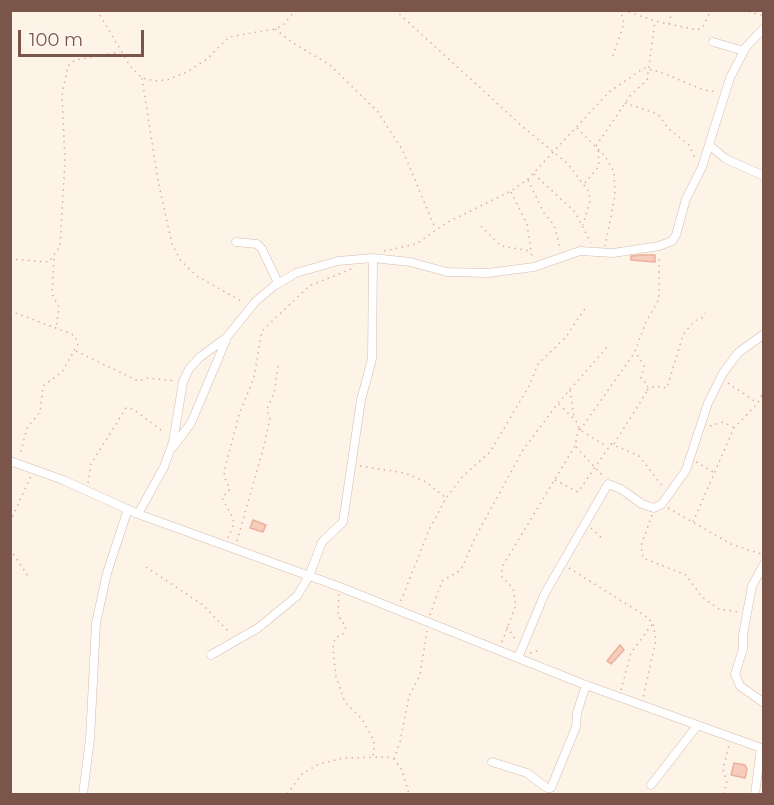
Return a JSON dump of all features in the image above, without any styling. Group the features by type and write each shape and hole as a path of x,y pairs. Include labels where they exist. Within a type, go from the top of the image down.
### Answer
{"street":[{"path":"138,514 164,468 170,451 183,382 189,369 200,357 226,338 252,307 279,283 296,273 316,267 370,259 391,259 462,273 488,273 534,267 580,251 599,252 666,245 676,235 683,208 709,145 725,92 744,51 764,28"},
{"path":"712,42 744,51"},
{"path":"709,145 726,159 764,176"},
{"path":"236,242 257,244 262,249 279,283"},
{"path":"211,655 286,606 309,576 322,542 343,522 354,464 361,400 372,359 370,259"},
{"path":"519,656 537,607 609,483 642,504 658,506 681,478 691,459 702,429 708,403 719,381 738,353 764,334"},
{"path":"170,451 191,423 226,338"},
{"path":"10,461 88,491 138,514 340,587 501,651 519,656 586,685 762,748 755,795"},
{"path":"83,795 90,739 96,623 107,573 128,509"},
{"path":"764,564 754,579 736,679 740,686 764,703"},
{"path":"492,762 527,773 547,788 551,788 576,728 577,713 586,685"},
{"path":"651,785 697,726"}],"path":[{"path":"97,10 120,52 142,78 158,181 172,244 181,261 197,276 252,307"},
{"path":"142,78 155,81 167,80 207,59 229,36 275,29 282,26 296,10"},
{"path":"395,10 523,127 554,150 584,184 590,201 583,225"},
{"path":"613,56 624,23 622,10 655,21 697,30 703,27 711,10"},
{"path":"668,24 672,10"},
{"path":"743,10 764,16"},
{"path":"584,184 598,166 597,147 625,103 647,81 655,21"},
{"path":"275,29 330,65 378,112 403,151 435,230"},
{"path":"56,328 59,307 52,294 54,258 60,246 63,209 65,161 62,95 68,66 75,60 120,52"},
{"path":"222,543 228,540 234,524 222,498 230,489 224,476 225,468 239,415 254,377 262,331 309,286 354,268 388,250 416,244 435,230 511,191 534,173 609,92 634,74 650,68 704,90 725,92"},
{"path":"625,103 658,114 668,128 689,145 696,160"},
{"path":"576,127 597,147 612,166 615,196 599,252"},
{"path":"534,173 550,190 567,202 599,252"},
{"path":"528,179 544,213 554,225 562,256"},
{"path":"511,191 527,224 534,267"},
{"path":"481,226 501,246 532,251"},
{"path":"501,651 516,605 513,588 502,577 502,567 575,446 580,428 635,351 646,322 659,299 659,246"},
{"path":"10,259 41,263 54,258"},
{"path":"396,609 446,498 463,476 490,452 529,386 538,364 566,337 586,307"},
{"path":"10,311 75,336 78,344 62,372 42,389 40,412 27,428 20,455 31,468 19,508 10,522"},
{"path":"647,390 655,386 668,388 683,335 694,321 702,318 705,313"},
{"path":"394,759 400,742 409,696 420,675 428,622 442,581 461,570 475,537 523,450 558,402 610,344"},
{"path":"76,351 138,381 148,378 183,382"},
{"path":"555,480 578,492 607,446 614,444 633,418 648,385 641,378 644,366 635,351"},
{"path":"234,548 262,455 270,418 267,409 274,393 278,366"},
{"path":"719,381 735,386 757,404"},
{"path":"570,390 574,418"},
{"path":"693,522 703,496 716,474 734,428 757,404 764,391"},
{"path":"558,402 574,418 580,428 607,446"},
{"path":"88,491 91,464 126,408 133,410 173,438"},
{"path":"702,429 723,422 734,428"},
{"path":"614,444 643,460 648,471 664,489 666,496"},
{"path":"575,446 609,483"},
{"path":"691,459 716,474"},
{"path":"354,464 405,473 426,482 446,498"},
{"path":"747,613 719,609 702,597 686,575 643,558 641,546 658,506 693,522 731,544 764,555"},
{"path":"586,523 603,540"},
{"path":"10,549 30,579"},
{"path":"562,563 653,623 656,640 641,705"},
{"path":"146,567 203,605 237,640"},
{"path":"340,587 338,615 346,627 343,634 335,638 333,648 336,677 345,702 362,719 374,741 374,753 371,758"},
{"path":"625,699 621,689 631,653 653,623"},
{"path":"507,627 515,637 519,656"},
{"path":"723,795 727,783 723,769 731,738"},
{"path":"287,795 302,774 319,764 344,758 394,759"},
{"path":"394,759 402,770 410,795"}],"building":[{"path":"655,255 655,262 631,260 631,256"},
{"path":"253,520 266,525 263,532 250,528"},
{"path":"620,645 624,650 611,664 607,661"},
{"path":"734,763 745,765 747,769 745,778 731,775"}]}
